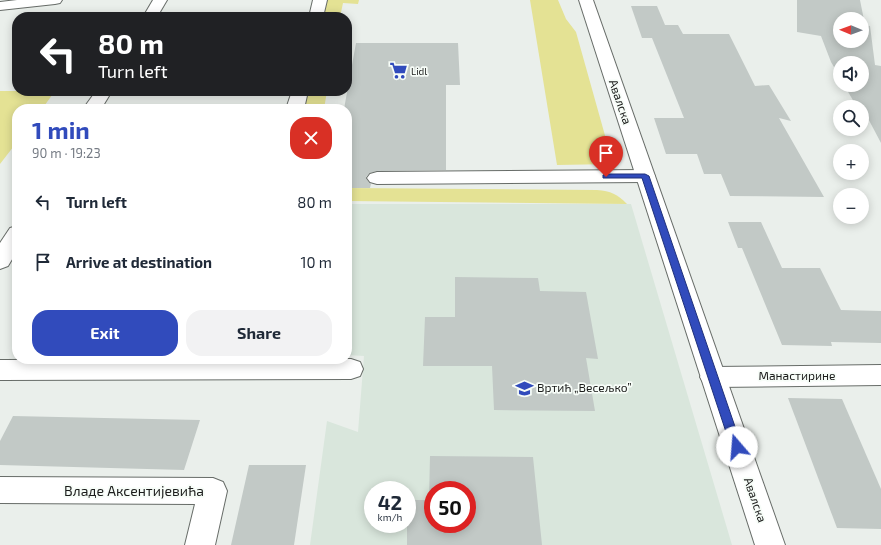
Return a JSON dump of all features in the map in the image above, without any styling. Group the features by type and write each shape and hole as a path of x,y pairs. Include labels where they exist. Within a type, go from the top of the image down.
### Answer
{"street":[{"path":"0,6 56,0"},
{"path":"153,12 160,0"},
{"path":"317,12 320,0"},
{"name":"Авалска","path":"586,0 770,545"},
{"path":"377,178 645,176"},
{"path":"0,261 12,241"},
{"path":"0,370 351,369"},
{"name":"Манастирине","path":"713,377 881,375"},
{"name":"Владе Аксентијевића","path":"0,490 213,491 200,545"}],"shaded area":[{"path":"326,0 359,0 358,4 343,3 341,12 324,12"},
{"path":"530,0 558,0 566,19 576,32 613,164 557,165"},
{"path":"0,91 12,91 12,96 51,96 46,104 12,104 12,148 0,164"},
{"path":"305,96 326,96 325,104 303,104"},
{"path":"352,188 597,190 614,194 627,204 352,201"},
{"name":"Вртић „Весељко”","path":"352,204 631,204 732,545 310,545 327,421 358,432 364,356 352,355"}],"building":[{"path":"797,0 860,0 862,12 833,12 833,48 869,48 870,26 875,65 881,66 881,143 869,120 869,100 853,100 848,92 869,92 869,56 833,56 833,65 821,36 797,32"},
{"path":"631,6 657,6 665,25 678,25 683,34 729,34 755,86 769,85 791,121 779,118 824,197 730,196 721,174 704,174 697,154 666,154 654,118 684,118 652,38 642,38"},
{"path":"356,43 458,43 460,85 446,85 446,170 377,171 370,173 366,177 371,184 370,188 352,188 352,104 345,104 346,96 352,96 352,65"},
{"path":"728,222 761,222 782,268 820,268 841,310 881,311 881,343 831,342 832,346 782,345 742,248 738,248"},
{"path":"455,277 538,278 540,291 586,292 598,359 586,358 595,411 494,410 492,366 423,366 425,317 455,317"},
{"path":"788,398 842,399 881,489 881,529 837,528"},
{"path":"13,416 200,420 184,470 0,465 0,441"},
{"path":"430,456 533,457 542,545 407,545 407,533 416,533 416,500 424,500 424,533 476,533 476,481 429,481"},
{"path":"249,465 306,465 294,545 231,545"}],"place":[{"name":"Lidl","path":"398,71"},
{"name":"Вртић „Весељко”","path":"524,388"}],"route":[{"path":"606,177 645,176 737,447"}]}
